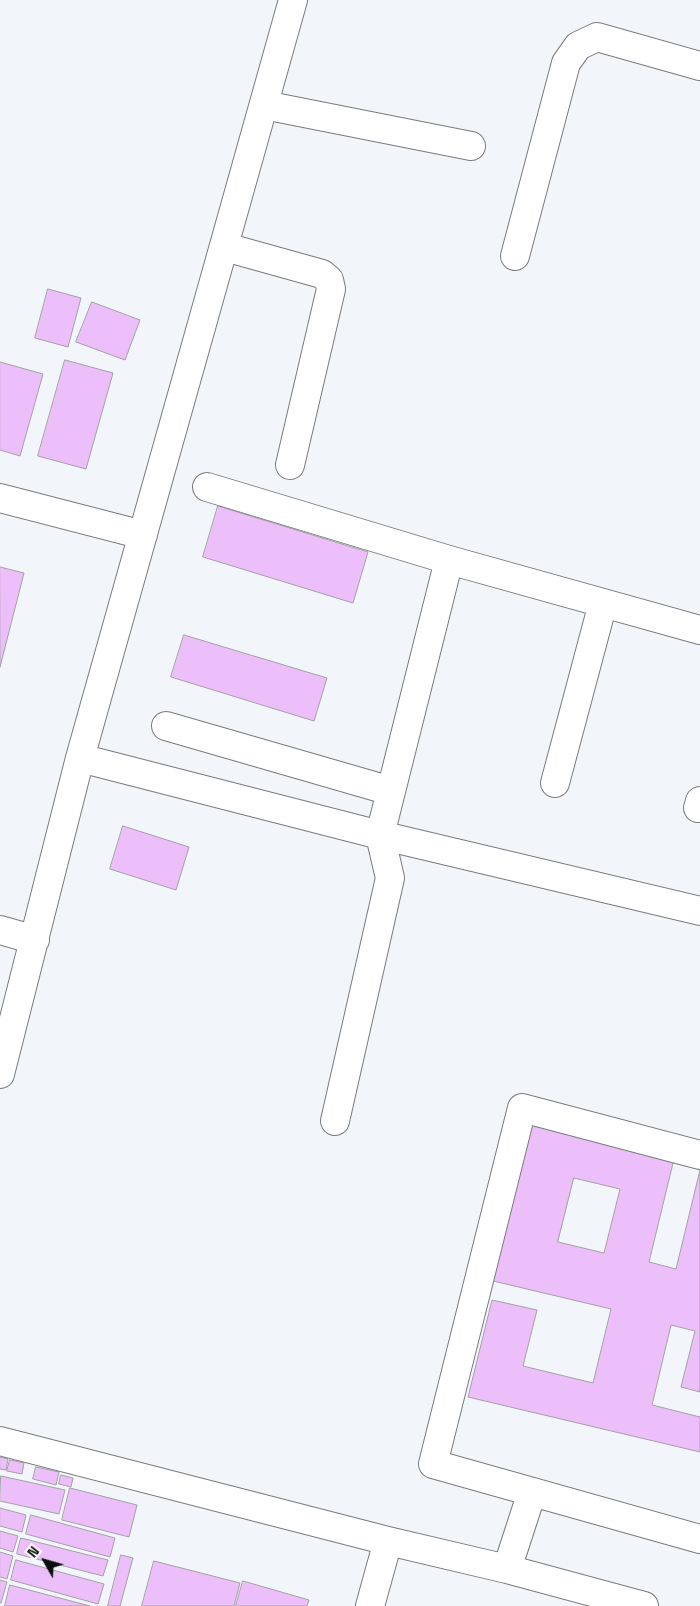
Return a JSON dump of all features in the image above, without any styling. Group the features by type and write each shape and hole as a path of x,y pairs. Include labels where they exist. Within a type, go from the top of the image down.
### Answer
{"street":[{"path":"0,1074 80,758 293,0"},
{"path":"515,256 566,64 578,46 597,37 700,66"},
{"path":"264,105 472,146"},
{"path":"224,247 322,274 329,280 332,289 290,465"},
{"path":"207,487 449,560 700,630"},
{"path":"0,498 143,534"},
{"path":"335,1121 390,878 380,835 449,560"},
{"path":"555,783 603,603"},
{"path":"166,726 391,791"},
{"path":"80,758 380,835 700,911"},
{"path":"0,930 35,940"},
{"path":"700,1155 522,1108 433,1464 700,1539"},
{"path":"0,1441 388,1541 508,1569 644,1606"},
{"path":"508,1569 532,1492"},
{"path":"370,1606 388,1541"}],"building":[{"path":"48,289 81,298 68,347 35,338"},
{"path":"92,302 140,320 125,360 76,342"},
{"path":"65,360 113,373 86,469 38,456"},
{"path":"0,362 43,374 20,456 0,450"},
{"path":"218,506 368,552 353,603 203,557"},
{"path":"0,567 24,573 0,667"},
{"path":"184,635 327,678 314,721 171,677"},
{"path":"123,826 189,847 176,890 110,869"},
{"path":"529,1120 675,1155 649,1262 676,1269 700,1170 700,1392 681,1387 695,1331 671,1325 652,1405 700,1417 700,1452 468,1397 492,1300 537,1310 523,1366 593,1383 611,1309 489,1280","holes":["574,1178 620,1189 604,1253 558,1242"]},
{"path":"0,1457 8,1459 6,1470 0,1469"},
{"path":"10,1460 24,1463 22,1474 7,1471"},
{"path":"36,1467 59,1472 56,1485 33,1479"},
{"path":"61,1475 73,1478 71,1487 59,1484"},
{"path":"1,1476 65,1490 59,1514 0,1501"},
{"path":"70,1488 137,1505 129,1537 62,1520"},
{"path":"0,1508 26,1515 22,1532 0,1526"},
{"path":"31,1515 115,1538 110,1557 26,1534"},
{"path":"0,1531 18,1536 13,1552 0,1548"},
{"path":"21,1538 108,1560 103,1576 17,1554"},
{"path":"0,1552 13,1556 7,1579 0,1577"},
{"path":"121,1555 133,1558 120,1606 108,1606"},
{"path":"16,1560 104,1584 98,1604 11,1580"},
{"path":"154,1561 240,1583 234,1606 142,1606"},
{"path":"0,1580 7,1582 1,1603 0,1603"},
{"path":"243,1581 309,1600 307,1606 236,1606"},
{"path":"10,1585 90,1606 5,1606"}]}
